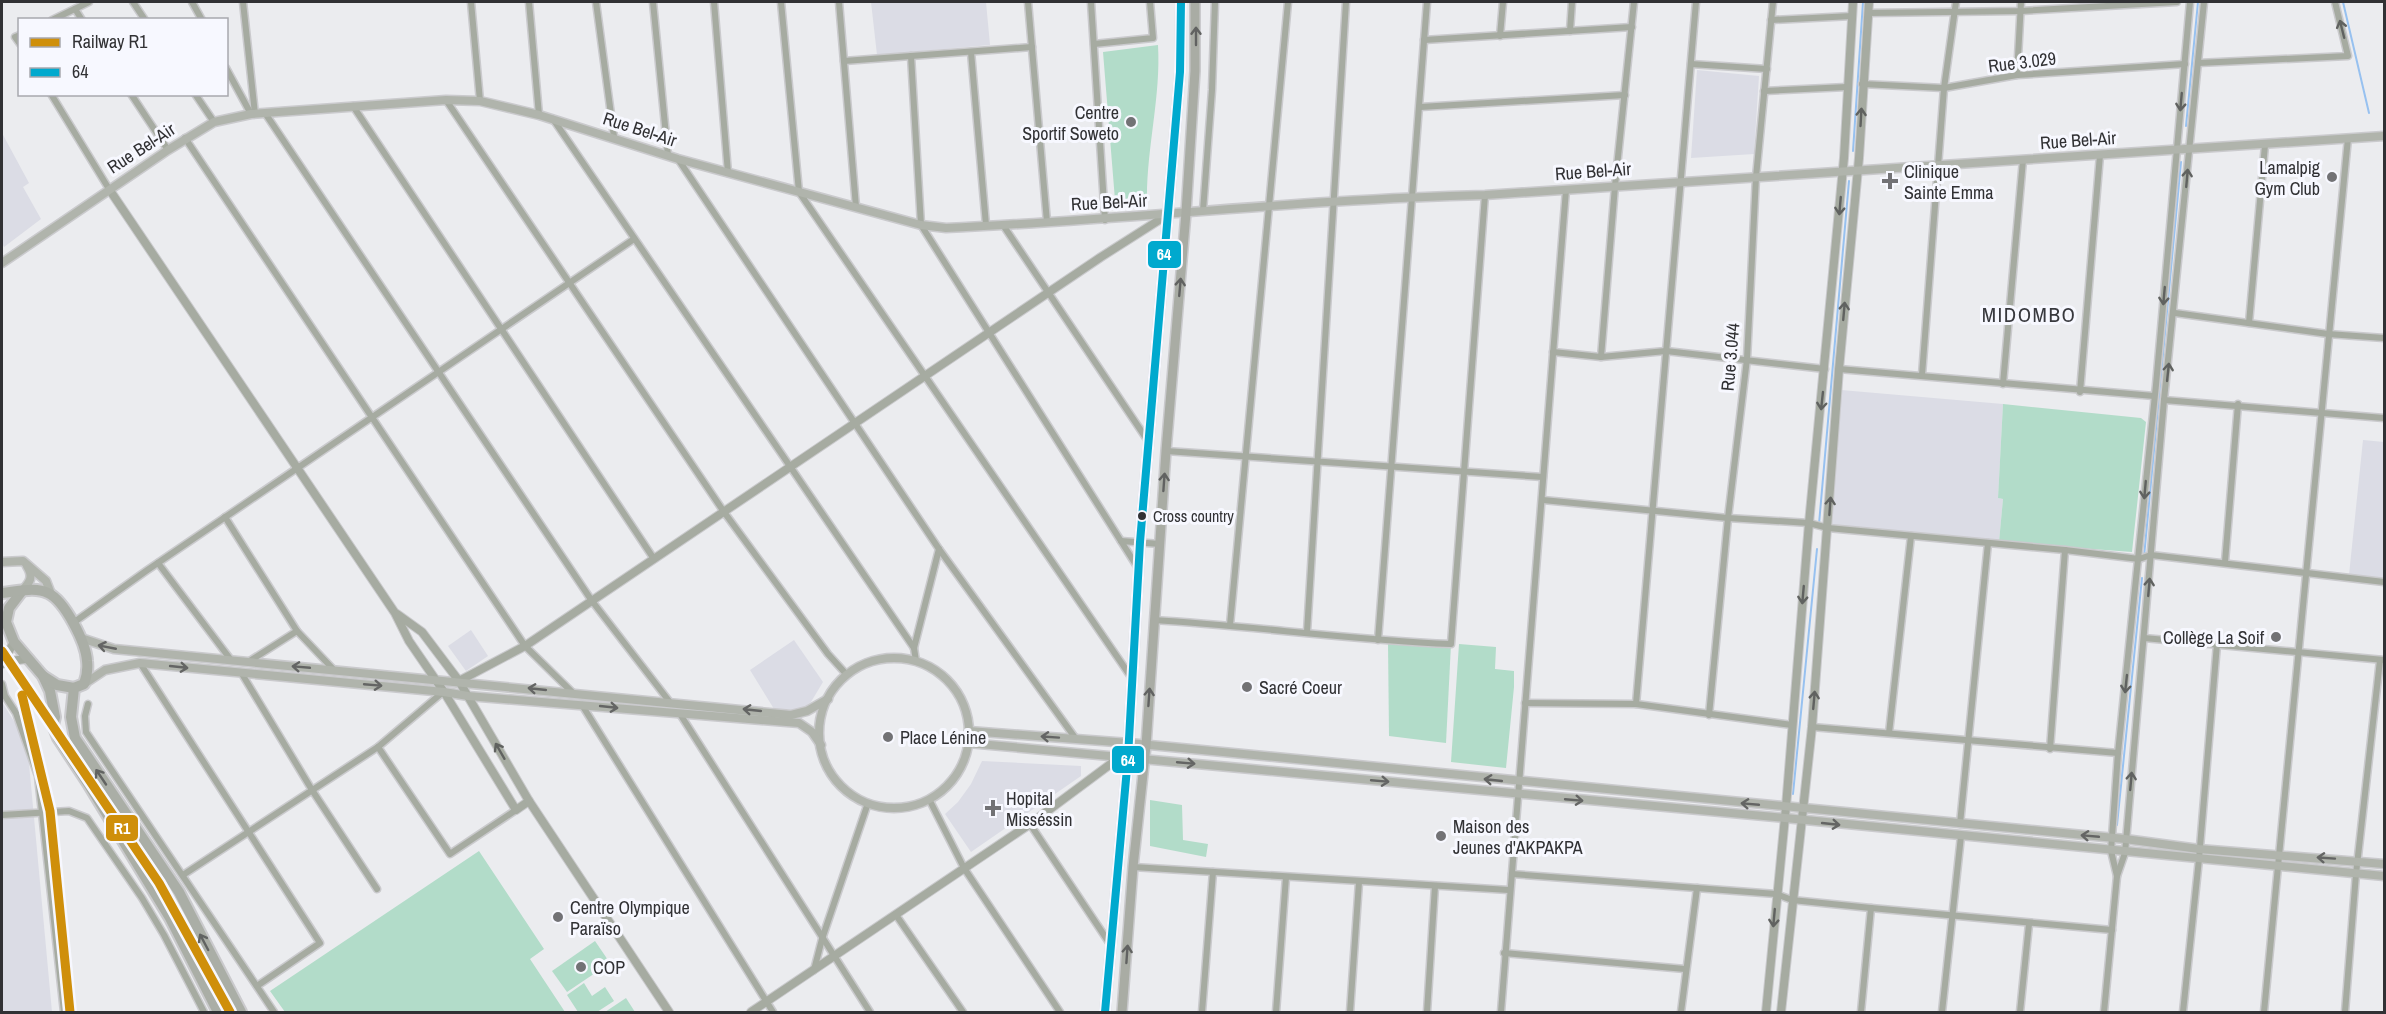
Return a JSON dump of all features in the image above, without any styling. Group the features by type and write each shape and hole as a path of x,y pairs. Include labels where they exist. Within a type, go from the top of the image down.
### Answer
{"highway":[{"path":"2,593 40,590 51,594 73,623 81,638 88,662 79,686 72,717 75,738 179,892 241,1012"},
{"path":"22,591 9,608 5,627 26,659 43,676 57,685 79,686"},
{"path":"43,676 54,705 53,725 58,738 170,918 218,1012"}],"main road":[{"path":"1105,1012 1124,757 1129,743 1140,542 1180,72 1181,2"},
{"path":"1122,1012 1133,867 1145,759 1166,452 1186,213 1196,71 1195,2"},
{"name":"Rue Bel-Air","path":"2,263 185,138 214,122 257,114 446,100 480,101 539,115 728,173 921,225 946,228 1105,220 1270,206 1566,190 2385,136"},
{"path":"2,562 23,561 46,581 51,594"},
{"path":"22,591 30,582 32,575 23,561"},
{"path":"81,638 114,649 791,714 807,711 828,699"},
{"path":"898,658 916,661 937,671 953,687 965,707 969,731 965,756 956,775 941,791 929,799 899,807 868,803 849,792 838,781 826,762 821,745 821,720 828,699 847,675 863,665 880,659 898,658"},
{"path":"79,686 105,670 140,663 468,696 799,723 812,732 821,745"},
{"path":"969,731 1129,743 2125,839 2199,849 2385,864"},
{"path":"968,743 2385,876"}],"street":[{"path":"56,18 88,2"},
{"path":"133,2 144,18"},
{"path":"192,2 201,18"},
{"path":"243,2 257,114"},
{"path":"471,2 480,101"},
{"path":"529,2 539,115"},
{"path":"596,2 614,137"},
{"path":"653,2 668,156"},
{"path":"714,2 728,173"},
{"path":"781,2 798,192 1134,680"},
{"path":"839,2 856,207"},
{"path":"1028,2 1047,222"},
{"path":"1090,2 1105,220"},
{"path":"1094,44 1153,38 1150,2"},
{"path":"1203,211 1212,90 1215,2"},
{"path":"1230,625 1288,2"},
{"path":"1307,632 1346,2"},
{"path":"1378,640 1427,2"},
{"path":"1500,36 1503,2"},
{"path":"1570,31 1572,2"},
{"path":"1601,357 1615,186 1634,2"},
{"path":"1636,704 1696,2"},
{"name":"Rue 3.044","path":"1709,715 1728,518 1747,360 1756,177 1773,2"},
{"path":"1766,1012 1786,807 1809,522 1843,171 1853,2"},
{"path":"1781,1012 1812,727 1869,2"},
{"path":"1922,375 1944,88 1956,2"},
{"path":"2017,75 2021,2"},
{"path":"1868,13 2021,11 2177,2"},
{"path":"2117,876 2111,851 2118,753 2139,559 2190,2"},
{"path":"2104,1012 2117,876 2125,853 2164,400 2175,313 2204,2"},
{"path":"2198,63 2348,56 2335,2"},
{"path":"75,9 81,18"},
{"path":"1771,20 1852,16"},
{"path":"1424,40 1632,27"},
{"path":"844,61 1032,47"},
{"path":"971,52 986,225"},
{"path":"911,56 921,225 1139,570"},
{"path":"1691,64 1767,69"},
{"name":"Rue 3.029","path":"1862,84 1944,88 2017,75 2185,64"},
{"path":"228,71 438,372 592,601 669,701"},
{"path":"1764,91 1847,87"},
{"path":"1420,107 1625,95"},
{"path":"52,96 109,189 395,614 409,641 444,692 516,810"},
{"path":"132,96 168,150"},
{"path":"196,96 214,122"},
{"path":"446,100 724,512 828,654 847,675"},
{"path":"353,106 654,559"},
{"path":"553,119 914,648"},
{"path":"185,138 525,645 572,692"},
{"path":"2264,1012 2348,138"},
{"path":"2250,323 2265,145"},
{"path":"2080,392 2100,155"},
{"path":"678,159 939,549 1076,739"},
{"path":"2003,384 2023,160"},
{"path":"1501,1012 1566,190"},
{"path":"1154,620 1378,640 1451,644 1485,195"},
{"path":"459,681 525,645 592,601 1167,215"},
{"path":"1003,225 1149,442"},
{"path":"73,623 158,562 634,238"},
{"path":"2175,313 2328,334 2385,339"},
{"path":"1553,352 1601,357 1666,351 1825,369"},
{"path":"1839,369 1922,375 2080,392 2154,396"},
{"path":"2164,400 2238,404 2385,418"},
{"path":"2225,562 2238,404"},
{"path":"1166,452 1543,477"},
{"path":"1542,500 1728,518 1809,522 1828,528 2065,549 2139,559 2151,555 2225,562 2385,582"},
{"path":"225,517 297,631 334,670"},
{"path":"1889,733 1911,536"},
{"path":"1121,542 1160,544"},
{"path":"1960,824 1988,543"},
{"path":"916,661 914,648 939,549"},
{"path":"2050,749 2065,549"},
{"path":"158,562 231,660"},
{"path":"395,614 422,632 459,681 530,801 669,1012"},
{"path":"248,662 297,631"},
{"path":"2144,638 2382,660 2356,874 2345,1012"},
{"path":"2,663 14,642"},
{"path":"2183,1012 2199,859 2217,644"},
{"path":"2,663 26,659"},
{"path":"140,663 320,943 257,986"},
{"path":"242,674 312,790 377,889"},
{"path":"2,684 5,696 16,713 38,777 64,1012"},
{"path":"183,875 378,747 444,692"},
{"path":"1525,703 1636,704 1792,725"},
{"path":"88,704 85,716 86,732 274,1012"},
{"path":"581,704 773,1012"},
{"path":"680,714 870,1012"},
{"path":"1812,727 2118,753"},
{"path":"378,747 450,854 530,801"},
{"path":"751,1012 1030,824 1124,757"},
{"path":"929,799 964,868 1060,1012"},
{"path":"814,970 822,939 868,803"},
{"path":"2,815 69,811 87,818 142,898 204,1012"},
{"path":"1030,824 1110,944"},
{"path":"1942,1012 1960,836"},
{"path":"1133,867 1509,890"},
{"path":"1202,1012 1213,872"},
{"path":"1512,874 1776,894 1792,900 1952,917 2112,930"},
{"path":"1276,1012 1286,877"},
{"path":"1350,1012 1359,882"},
{"path":"1426,1012 1435,886"},
{"path":"1681,1012 1697,888"},
{"path":"1862,1012 1871,908"},
{"path":"896,915 963,1012"},
{"path":"2020,1012 2029,924"},
{"path":"1504,953 1685,969"}],"shaded area":[{"path":"871,2 986,2 990,45 877,55"},
{"path":"1697,70 1759,76 1754,154 1691,158"},
{"path":"2,133 29,183 23,187 41,219 4,247 2,243"},
{"path":"1841,390 2003,404 1998,498 2003,499 1999,542 1829,526"},
{"path":"2363,440 2384,442 2384,580 2349,575"},
{"path":"471,630 488,656 466,671 448,646"},
{"path":"794,640 823,682 811,702 803,708 774,709 750,670"},
{"path":"2,702 27,742 52,1012 2,1012"},
{"name":"Hopital Misséssin","path":"982,761 1081,766 1081,776 971,852 945,814 958,802 971,784"}],"green space":[{"name":"Centre Sportif Soweto","path":"1158,45 1158,83 1147,197 1115,200 1103,52"},
{"path":"2003,404 2141,418 2146,422 2132,552 1999,542 2003,499 1998,498"},
{"path":"1388,643 1451,644 1446,743 1389,736"},
{"path":"1459,644 1496,647 1495,669 1514,671 1506,768 1451,762"},
{"path":"1150,800 1182,805 1183,840 1208,844 1206,857 1150,846"},
{"path":"479,851 544,949 530,959 565,1012 285,1012 270,991"},
{"name":"COP","path":"595,941 610,963 567,992 552,971"},
{"path":"584,983 592,996 605,987 614,1001 597,1012 578,1012 567,995"},
{"path":"626,998 635,1012 605,1012"}],"waterway":[{"path":"1853,151 1863,2"},
{"path":"2186,126 2198,2"},
{"path":"2343,2 2369,113"},
{"path":"2144,557 2181,162"},
{"path":"1819,524 1849,181"},
{"path":"1793,794 1817,549"},
{"path":"2117,825 2142,578"}],"rail line":[{"name":"R1","path":"2,651 159,883 230,1012"},
{"name":"R1","path":"22,695 50,811 70,1012"}],"transit line":[{"name":"64","path":"1105,1012 1128,757 1140,542 1180,72 1181,2"}],"place":[{"name":"Centre Sportif Soweto","path":"1131,122"},
{"name":"Lamalpig Gym Club","path":"2332,177"},
{"name":"Clinique Sainte Emma","path":"1890,181"},
{"name":"Cross country","path":"1142,516"},
{"name":"Collège La Soif","path":"2276,637"},
{"name":"Sacré Coeur","path":"1247,687"},
{"name":"Place Lénine","path":"888,737"},
{"name":"Hopital Misséssin","path":"993,808"},
{"name":"Maison des Jeunes d'AKPAKPA","path":"1441,836"},
{"name":"Centre Olympique Paraïso","path":"558,917"},
{"name":"COP","path":"581,967"}],"district":[{"name":"MIDOMBO","path":"2029,314"}]}
